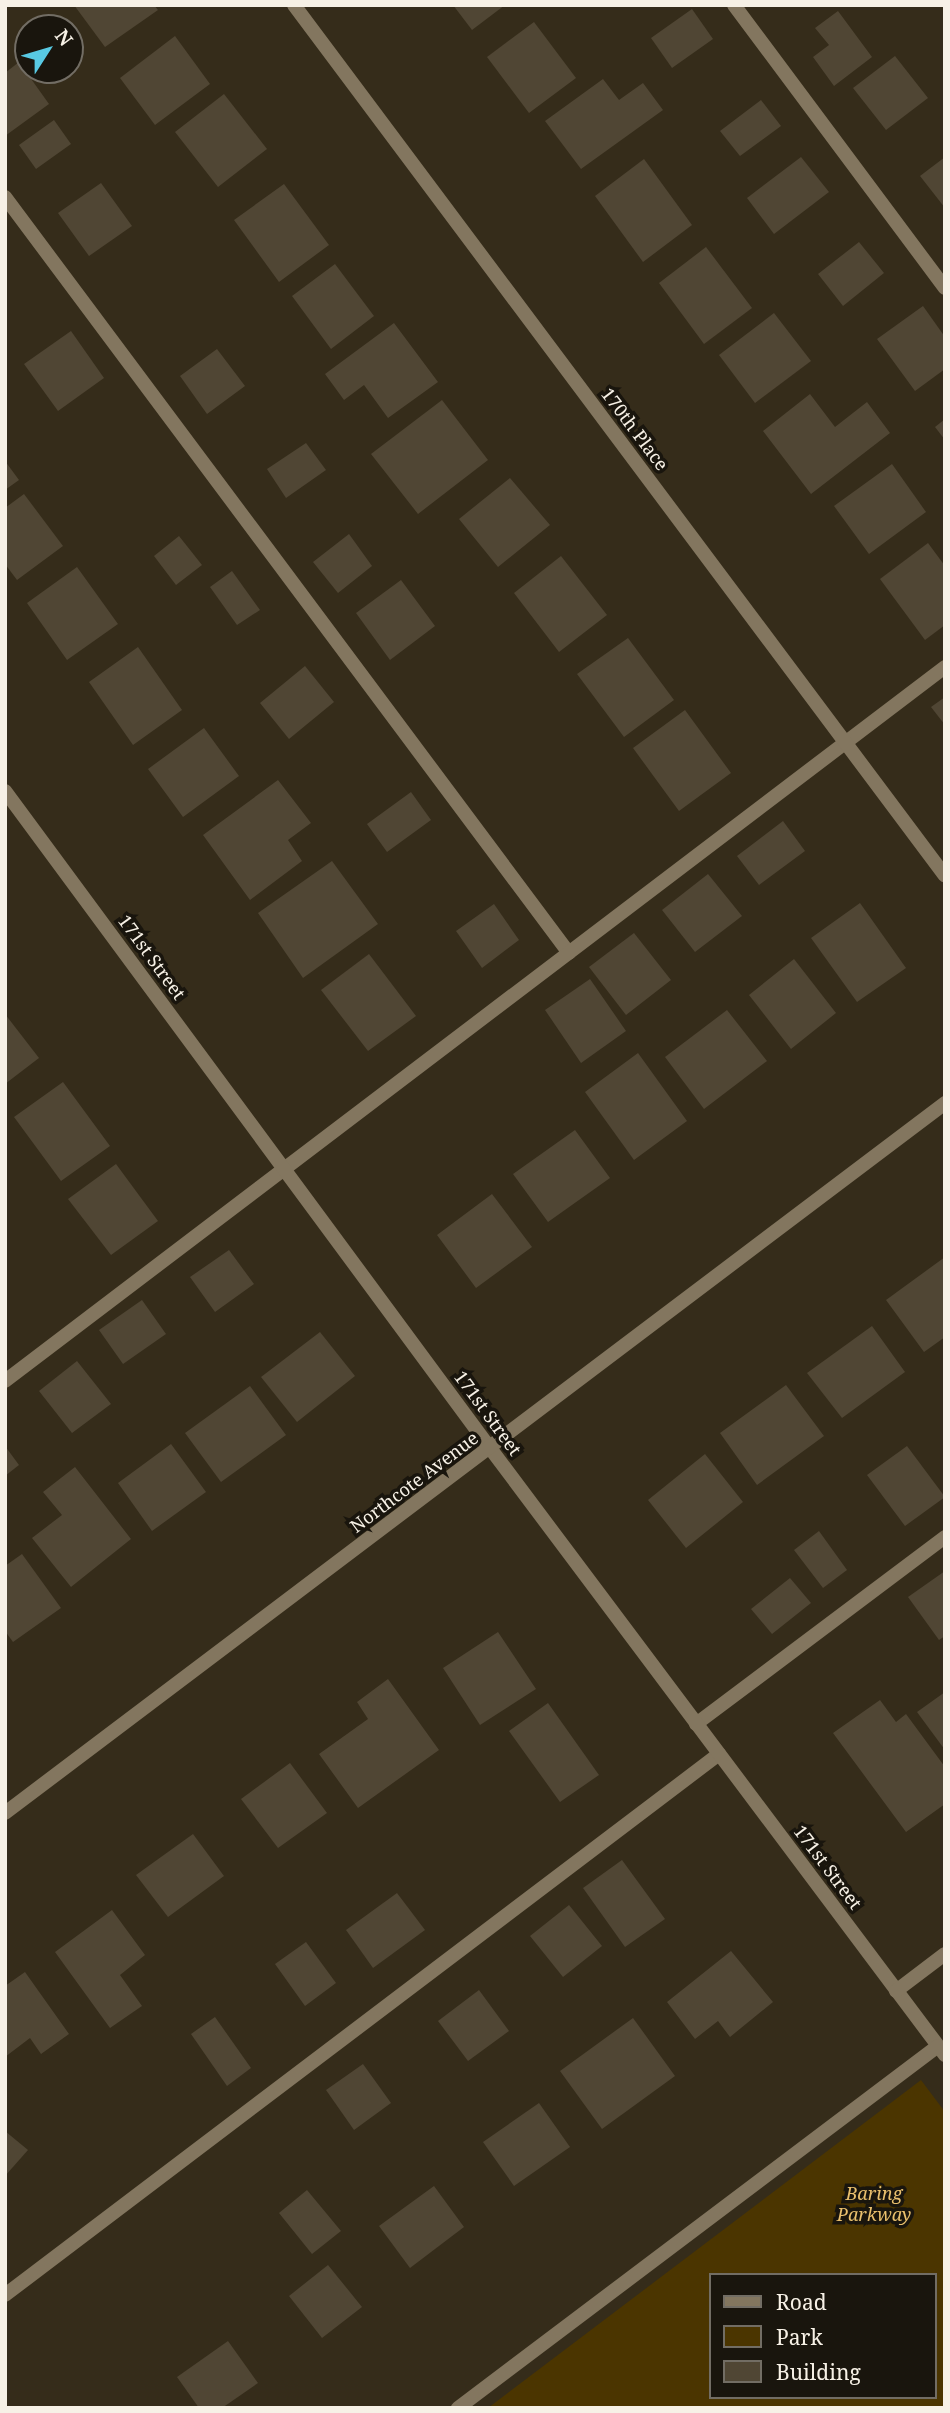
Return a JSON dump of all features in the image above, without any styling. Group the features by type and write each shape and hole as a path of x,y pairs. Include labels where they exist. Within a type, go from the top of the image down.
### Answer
{"street":[{"name":"170th Place","path":"294,5 945,876"},
{"path":"734,5 945,288"},
{"path":"5,197 569,953"},
{"path":"8,1374 285,1170 945,667"},
{"name":"171st Street","path":"5,791 489,1448 941,2050"},
{"name":"Northcote Avenue","path":"5,1813 945,1103"},
{"path":"696,1724 945,1537"},
{"path":"5,2295 719,1754"},
{"path":"896,1991 945,1954"},
{"path":"458,2408 941,2050"}],"green space":[{"name":"Baring Parkway","path":"921,2080 945,2112 945,2408 488,2408"}],"building":[{"path":"74,5 154,5 158,10 105,47 84,19 84,14 81,14"},
{"path":"453,5 505,5 472,30"},
{"path":"692,9 713,39 672,68 651,38"},
{"path":"838,11 872,57 834,86 813,57 829,45 815,28"},
{"path":"534,22 576,78 529,113 487,57"},
{"path":"175,36 210,84 155,125 120,78"},
{"path":"895,56 928,98 886,130 853,88"},
{"path":"14,66 14,84 35,84 49,104 5,136 5,73"},
{"path":"603,79 619,100 643,83 663,110 581,169 545,121"},
{"path":"224,94 267,149 218,187 175,132"},
{"path":"761,100 781,126 740,156 720,131"},
{"path":"54,120 71,144 36,169 19,145"},
{"path":"801,157 829,192 774,234 747,198"},
{"path":"945,157 945,208 920,176"},
{"path":"644,159 692,225 643,262 595,196"},
{"path":"101,183 132,226 89,256 58,213"},
{"path":"284,184 329,245 279,282 234,220"},
{"path":"859,242 884,273 843,306 818,274"},
{"path":"706,247 752,308 704,344 659,283"},
{"path":"335,264 374,316 331,349 292,296"},
{"path":"923,306 945,337 945,369 915,391 877,339"},
{"path":"774,313 811,361 755,403 719,355"},
{"path":"394,323 438,382 388,418 364,385 344,400 325,374"},
{"path":"71,331 104,378 58,411 24,364"},
{"path":"217,349 245,386 207,414 180,376"},
{"path":"810,394 835,427 867,402 890,433 811,494 763,431"},
{"path":"442,400 488,460 418,514 371,454"},
{"path":"945,419 945,440 935,427"},
{"path":"306,443 326,470 286,498 267,469"},
{"path":"5,461 19,480 5,490"},
{"path":"892,464 926,512 869,554 834,506"},
{"path":"510,478 550,525 498,567 459,519"},
{"path":"24,494 63,546 17,580 5,564 5,508"},
{"path":"349,534 372,566 338,593 313,562"},
{"path":"179,536 202,565 176,585 154,556"},
{"path":"928,543 945,566 945,625 925,640 880,579"},
{"path":"561,556 607,615 559,652 514,593"},
{"path":"77,567 118,624 67,660 27,603"},
{"path":"232,571 260,610 237,625 210,587"},
{"path":"401,580 435,626 390,660 356,613"},
{"path":"628,638 674,700 624,737 577,674"},
{"path":"138,647 182,710 133,745 89,682"},
{"path":"305,666 334,702 289,739 260,703"},
{"path":"945,697 945,725 931,707"},
{"path":"685,710 731,773 679,811 633,748"},
{"path":"204,728 239,776 183,817 148,769"},
{"path":"278,780 311,823 288,840 302,861 250,900 203,835"},
{"path":"411,792 431,820 387,852 367,824"},
{"path":"783,821 805,851 759,885 737,856"},
{"path":"332,861 378,924 303,978 258,913"},
{"path":"708,874 742,916 695,952 662,910"},
{"path":"860,903 906,968 857,1002 811,938"},
{"path":"494,904 519,940 482,968 456,931"},
{"path":"634,933 671,980 626,1015 589,967"},
{"path":"369,954 416,1016 368,1051 321,990"},
{"path":"794,959 836,1013 791,1049 749,995"},
{"path":"590,979 626,1031 581,1063 545,1010"},
{"path":"727,1010 767,1061 704,1109 665,1057"},
{"path":"5,1014 39,1058 5,1084"},
{"path":"638,1053 687,1121 634,1160 585,1092"},
{"path":"63,1082 110,1146 61,1181 14,1117"},
{"path":"575,1130 610,1178 548,1222 513,1174"},
{"path":"116,1164 158,1221 111,1255 68,1199"},
{"path":"492,1194 532,1247 476,1288 437,1235"},
{"path":"229,1250 254,1284 215,1312 190,1277"},
{"path":"945,1257 945,1337 924,1352 886,1300"},
{"path":"142,1300 166,1334 123,1364 99,1330"},
{"path":"872,1326 905,1372 842,1418 807,1373"},
{"path":"320,1332 355,1376 297,1422 261,1377"},
{"path":"77,1361 111,1404 72,1433 39,1391"},
{"path":"786,1385 824,1436 757,1485 720,1433"},
{"path":"250,1386 286,1435 221,1482 185,1433"},
{"path":"171,1444 206,1492 152,1531 118,1483"},
{"path":"5,1446 19,1465 5,1476"},
{"path":"907,1446 945,1497 905,1526 867,1475"},
{"path":"705,1454 743,1502 686,1548 648,1500"},
{"path":"75,1467 131,1539 71,1587 32,1538 62,1515 43,1492"},
{"path":"819,1531 847,1570 823,1588 794,1550"},
{"path":"22,1554 61,1608 13,1642 5,1631 5,1566"},
{"path":"945,1571 945,1636 939,1640 908,1597"},
{"path":"790,1578 811,1603 772,1634 751,1609"},
{"path":"498,1632 536,1689 480,1725 443,1668"},
{"path":"388,1679 439,1750 358,1808 319,1754 368,1719 357,1702"},
{"path":"945,1692 945,1750 917,1712"},
{"path":"880,1700 896,1722 906,1714 945,1767 945,1804 906,1832 833,1733"},
{"path":"548,1703 599,1775 560,1802 509,1731"},
{"path":"290,1763 327,1813 278,1848 241,1799"},
{"path":"193,1834 224,1876 168,1917 136,1875"},
{"path":"622,1860 665,1919 625,1947 583,1888"},
{"path":"397,1893 425,1930 373,1968 346,1930"},
{"path":"569,1905 602,1946 563,1977 530,1936"},
{"path":"112,1910 145,1955 120,1975 142,2006 110,2028 55,1952"},
{"path":"306,1942 336,1983 305,2006 275,1964"},
{"path":"731,1951 773,2002 730,2037 718,2021 695,2039 667,2002"},
{"path":"25,1972 69,2034 41,2054 30,2038 5,2057 5,1986"},
{"path":"479,1990 509,2031 468,2061 438,2021"},
{"path":"215,2017 251,2068 227,2086 191,2034"},
{"path":"633,2018 675,2076 602,2129 560,2071"},
{"path":"363,2064 391,2103 354,2130 326,2090"},
{"path":"539,2103 570,2147 514,2186 483,2142"},
{"path":"5,2131 28,2150 5,2176"},
{"path":"434,2186 464,2227 410,2268 379,2226"},
{"path":"307,2190 341,2231 312,2254 279,2213"},
{"path":"328,2265 362,2307 322,2338 289,2296"},
{"path":"228,2341 258,2383 222,2408 199,2408 177,2377"}]}
